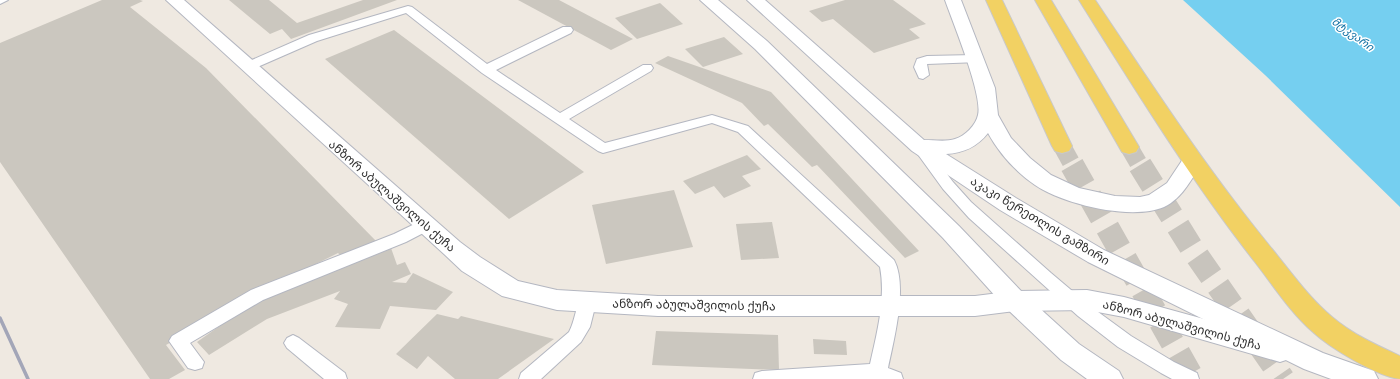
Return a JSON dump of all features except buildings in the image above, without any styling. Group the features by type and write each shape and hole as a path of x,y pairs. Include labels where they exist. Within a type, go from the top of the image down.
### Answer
{"main road":[{"name":"ანზორ აბულაშვილის ქუჩა","path":"174,0 425,225 471,264 512,289 551,299 587,303 658,306 975,306 1015,301 1087,300 1124,307 1314,361"},
{"path":"708,0 761,46 863,145 951,232 1015,301 1070,352 1109,379"},
{"name":"აკაკი წერეთლის გამზირი","path":"757,0 919,146 1008,204 1096,256 1314,361 1364,379"},
{"path":"953,0 976,59 985,88 988,115 1002,142 1022,164 1043,180 1073,194 1115,204 1140,205 1156,201 1175,188 1192,161"},
{"path":"994,0 1062,146"},
{"path":"1043,0 1129,148"},
{"path":"1087,0 1192,161 1253,243 1313,316 1330,331 1349,343 1400,368"},
{"path":"919,146 946,147 962,145 971,140 981,130 988,115"},
{"path":"1070,352 1088,379"}],"lane":[{"path":"249,66 313,38 408,9 486,70 603,148 712,119 743,130 883,258 888,264 890,271 889,307 886,333 886,375 762,379"},
{"path":"486,70 567,30"},
{"path":"923,75 920,67 921,62 926,60 976,59"},
{"path":"559,119 647,68"},
{"path":"919,146 957,196 978,218 1070,300 1114,335 1158,362 1190,379"},
{"path":"195,362 178,341 257,295 400,238 425,225"},
{"path":"528,379 575,337 581,327 587,303"},
{"path":"293,343 338,379"}],"water":[{"name":"მტკვარი","path":"1183,0 1400,0 1400,207 1265,75"}],"tunnel":[{"path":"1062,146 1073,166"},
{"path":"1129,147 1140,166"},
{"path":"1072,165 1193,379"},
{"path":"1140,165 1191,247 1283,379"}],"railway":[{"path":"0,318 28,379"}]}
